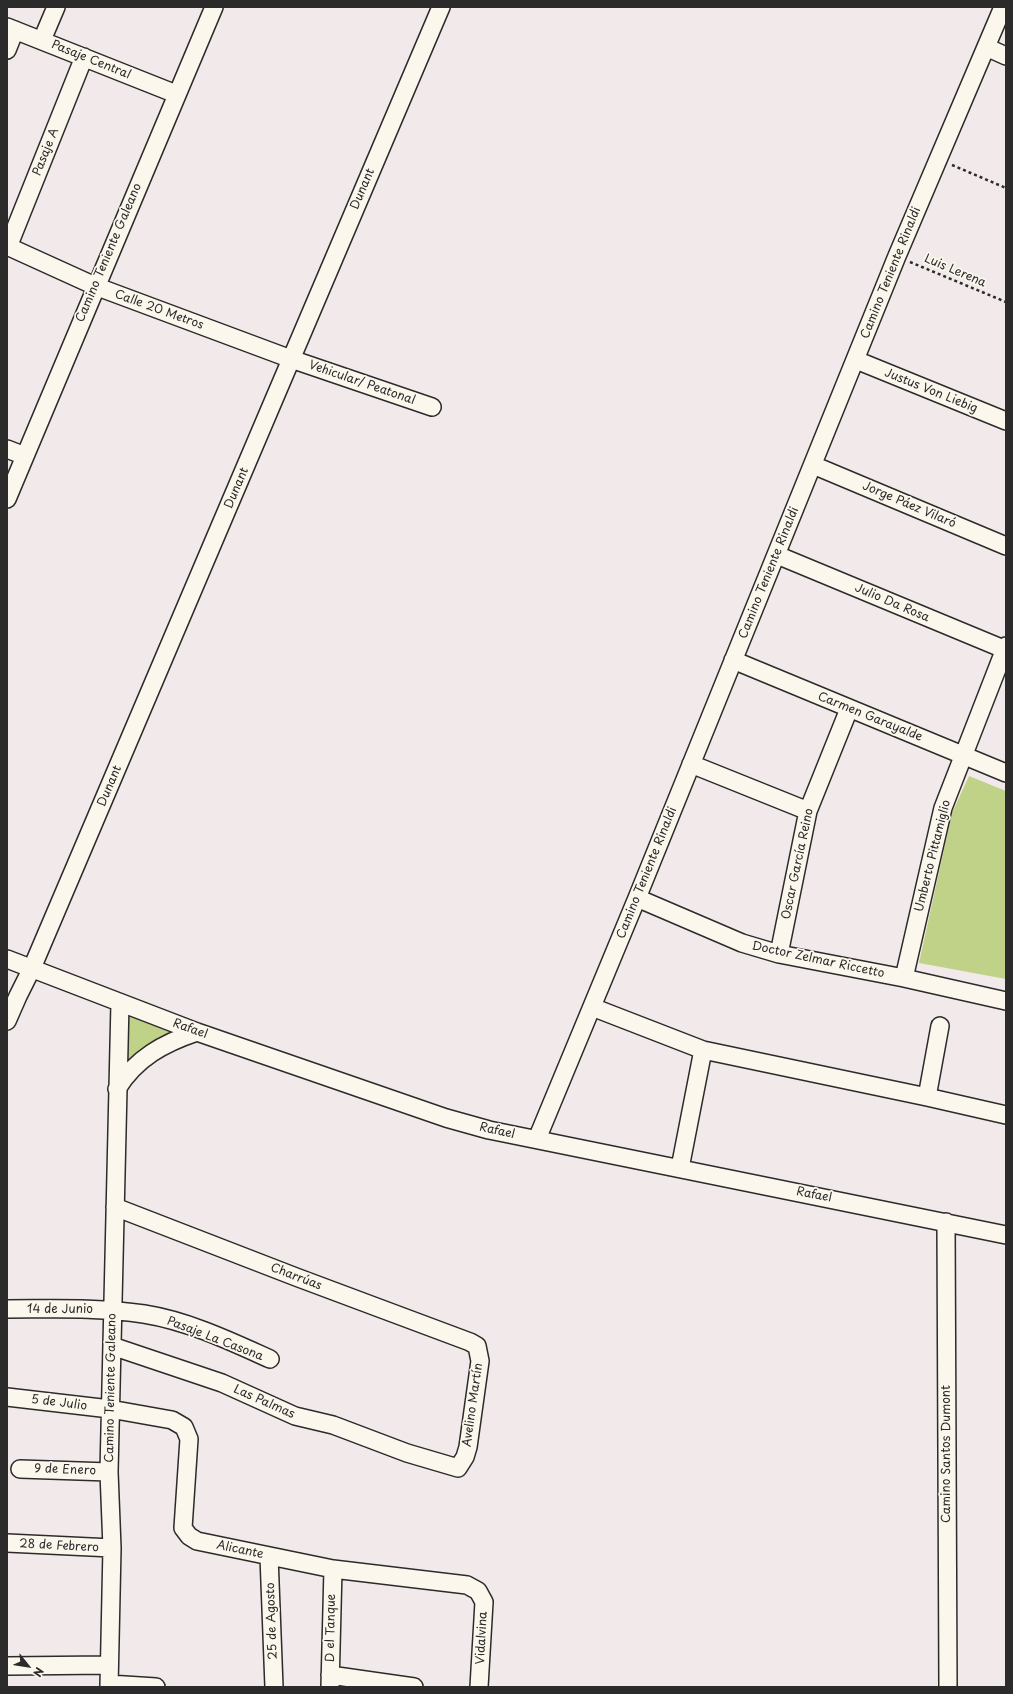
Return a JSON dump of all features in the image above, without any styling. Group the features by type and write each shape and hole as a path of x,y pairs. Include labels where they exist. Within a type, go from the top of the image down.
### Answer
{"street":[{"path":"42,40 56,7"},
{"name":"Camino Teniente Galeano","path":"7,499 95,286 214,7"},
{"name":"Dunant","path":"7,1021 32,968 441,7"},
{"name":"Camino Teniente Rinaldi","path":"537,1139 692,764 897,256 1003,7"},
{"path":"7,50 11,28"},
{"name":"Pasaje Central","path":"11,28 176,94"},
{"path":"986,47 1006,56"},
{"name":"Pasaje A","path":"8,246 84,57"},
{"name":"Calle 20 Metros","path":"8,246 95,286 291,359"},
{"name":"Vehicular/ Peatonal","path":"291,359 432,407"},
{"name":"Justus Von Liebig","path":"856,360 1006,422"},
{"path":"7,449 25,456"},
{"name":"Jorge Páez Vilaró","path":"813,465 1006,546"},
{"name":"Julio Da Rosa","path":"777,555 1006,649"},
{"name":"Umberto Pittamiglio","path":"904,978 943,808 1006,649"},
{"name":"Carmen Garayalde","path":"733,660 1006,773"},
{"name":"Oscar García Reino","path":"779,954 808,811 849,709"},
{"path":"692,764 808,811"},
{"name":"Doctor Zelmar Riccetto","path":"637,898 742,944 779,954 904,978 1006,1001"},
{"name":"Rafael","path":"7,959 197,1032 446,1118 489,1130 1006,1235"},
{"name":"Camino Teniente Galeano","path":"109,1685 112,1548 109,1472 110,1409 120,1003"},
{"path":"592,1007 703,1050 1006,1115"},
{"path":"927,1097 940,1026"},
{"path":"117,1089 135,1065 174,1040 197,1032"},
{"path":"680,1168 703,1050"},
{"name":"Charrúas","path":"115,1207 477,1346"},
{"name":"Camino Santos Dumont","path":"946,1222 948,1687"},
{"name":"14 de Junio","path":"7,1309 113,1310"},
{"name":"Pasaje La Casona","path":"113,1310 145,1314 181,1324 270,1359"},
{"name":"Las Palmas","path":"112,1346 222,1383 295,1416 333,1425 407,1453 458,1468 461,1463"},
{"name":"Avelino Martín","path":"461,1463 468,1447 475,1404 480,1361 477,1346"},
{"name":"5 de Julio","path":"7,1397 110,1409"},
{"name":"Alicante","path":"110,1409 172,1420 184,1427 188,1439 183,1528 188,1536 197,1541 333,1569 468,1585 478,1591"},
{"name":"9 de Enero","path":"20,1469 109,1472"},
{"name":"28 de Febrero","path":"7,1543 112,1548"},
{"name":"25 de Agosto","path":"269,1556 274,1687"},
{"name":"D el Tanque","path":"330,1681 333,1569"},
{"name":"Vidalvina","path":"478,1591 484,1602 479,1687"},
{"path":"7,1666 109,1665"},
{"path":"330,1681 414,1687"},
{"path":"109,1685 156,1687"}],"path":[{"path":"938,160 1006,188"},
{"name":"Luis Lerena","path":"897,256 1006,302"}],"green space":[{"path":"969,776 1006,791 1006,979 919,963 952,813"},
{"path":"132,1013 167,1025 170,1033 129,1060 125,1058 128,1015"}]}
